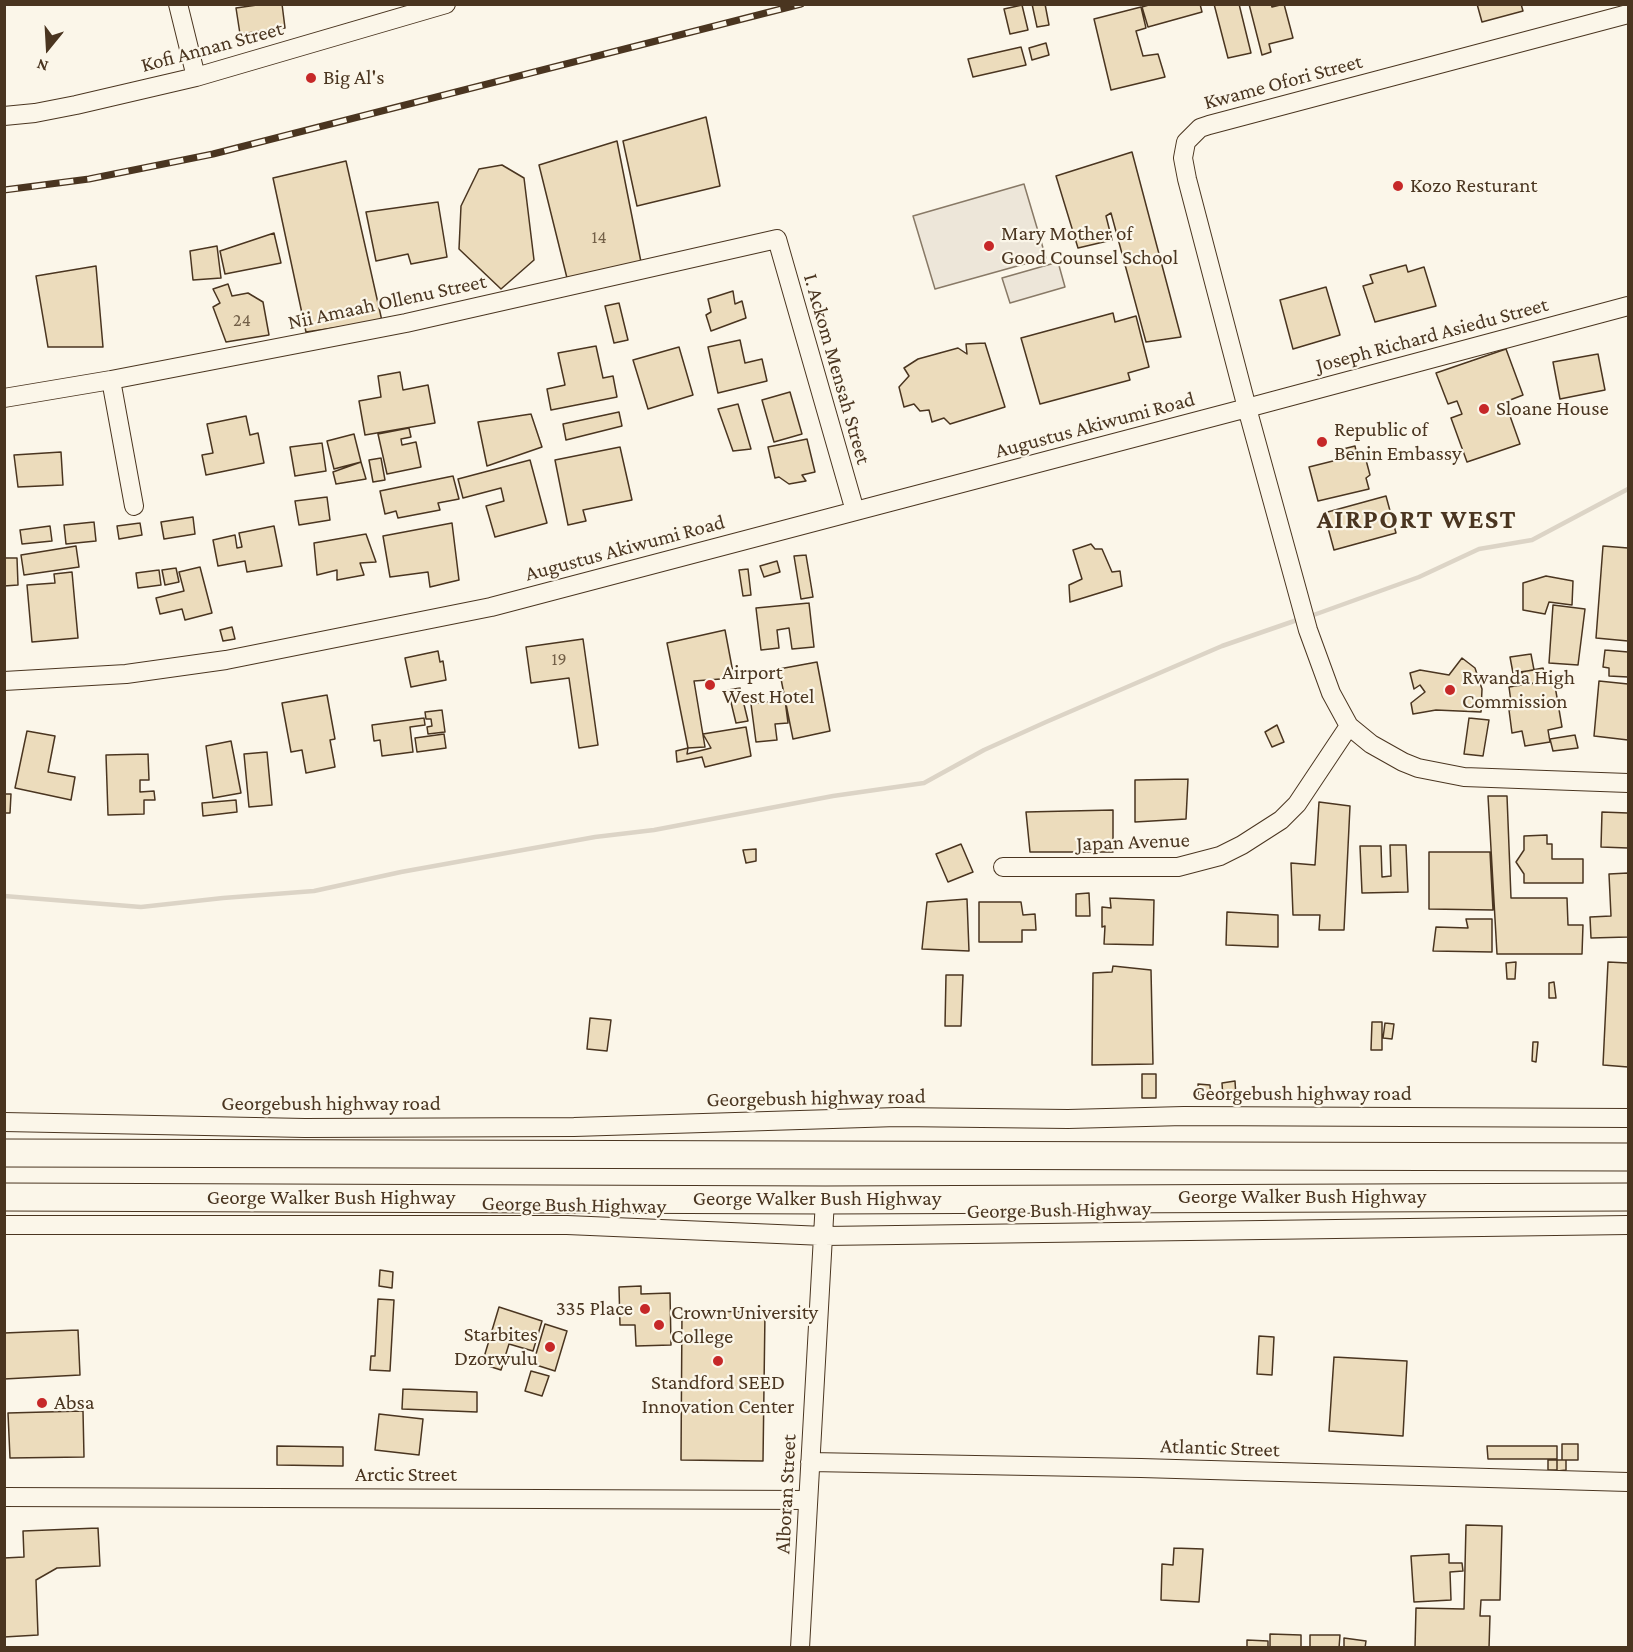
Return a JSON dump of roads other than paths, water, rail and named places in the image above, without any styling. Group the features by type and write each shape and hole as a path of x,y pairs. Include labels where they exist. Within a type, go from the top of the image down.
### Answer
{"highway":[{"name":"George Walker Bush Highway","path":"4,1153 1629,1157"},
{"name":"George Walker Bush Highway","path":"4,1197 825,1200 1629,1197"}],"street":[{"path":"178,4 196,77"},
{"name":"Kofi Annan Street","path":"4,116 76,105 196,77 435,6"},
{"name":"Kwame Ofori Street","path":"1349,726 1338,709 1325,679 1308,630 1187,179 1184,149 1186,142 1193,133 1209,125 1629,14"},
{"name":"Nii Amaah Ollenu Street","path":"4,398 111,380 406,323 777,239"},
{"name":"I. Ackom Mensah Street","path":"777,239 855,511"},
{"name":"Joseph Richard Asiedu Street","path":"1247,408 1629,306"},
{"path":"111,380 134,507"},
{"name":"Augustus Akiwumi Road","path":"4,681 126,674 226,660 491,607 1247,408"},
{"path":"1349,726 1371,744 1418,768 1464,777 1629,783"},
{"name":"Japan Avenue","path":"1003,867 1178,867 1220,856 1281,820 1297,804 1349,726"},
{"name":"Georgebush highway road","path":"4,1122 305,1128 527,1128 897,1117 1629,1118"},
{"path":"417,1198 417,1224"},
{"name":"Alboran Street","path":"800,1647 825,1200"},
{"name":"George Bush Highway","path":"4,1225 567,1225 824,1236 1629,1225"},
{"name":"Atlantic Street","path":"810,1462 1629,1482"},
{"name":"Arctic Street","path":"4,1497 808,1500"}],"waterway":[{"path":"1308,617 1419,577 1479,549 1532,540 1628,489"},
{"path":"4,896 141,907 314,891 401,872 595,837 654,830 833,796 924,783 984,750 1046,722 1222,646 1300,619"}],"railway":[{"path":"4,190 89,179 213,154 801,4"}],"place":[{"name":"Big Al's","path":"311,78"},
{"name":"Kozo Resturant","path":"1398,186"},
{"name":"Mary Mother of Good Counsel School","path":"989,246"},
{"name":"Sloane House","path":"1484,409"},
{"name":"Republic of Benin Embassy","path":"1322,442"},
{"name":"Airport West Hotel","path":"710,685"},
{"name":"Rwanda High Commission","path":"1450,690"},
{"name":"335 Place","path":"645,1309"},
{"name":"Crown University College","path":"659,1325"},
{"name":"Starbites Dzorwulu","path":"550,1347"},
{"name":"Standford SEED Innovation Center","path":"718,1361"},
{"name":"Absa","path":"42,1403"}],"district":[{"name":"AIRPORT WEST","path":"1417,520"}]}
